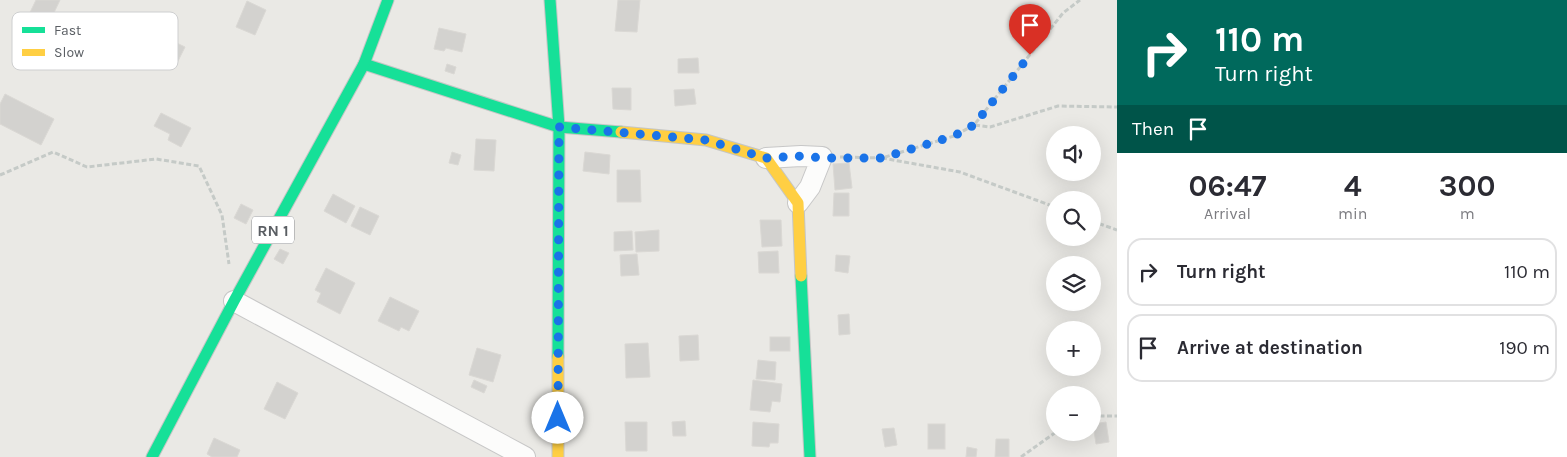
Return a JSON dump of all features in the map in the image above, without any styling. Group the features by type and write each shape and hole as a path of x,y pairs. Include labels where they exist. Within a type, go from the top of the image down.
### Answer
{"street":[{"name":"RN 1","path":"152,457 234,301 364,64 388,0"},
{"path":"550,0 559,127 558,457"},
{"path":"364,64 559,127 706,140 766,158 802,156 822,158 810,187 798,203"},
{"path":"766,158 798,203 810,457"},
{"path":"234,301 525,457"}],"path":[{"path":"882,158 954,136 974,125 1063,13 1080,0"},
{"path":"974,125 990,127 1058,106 1117,107"},
{"path":"0,174 54,152 87,167 156,159 200,166 222,215 230,273"},
{"path":"822,158 882,158 960,172 1046,204"},
{"path":"1101,224 1117,230"},
{"path":"1101,416 1117,416"},
{"path":"1021,457 1046,439"}],"building":[{"path":"36,0 60,0 54,12 30,12"},
{"path":"618,0 640,0 637,32 615,31"},
{"path":"247,1 266,10 255,35 236,27"},
{"path":"439,28 466,34 462,52 446,48 444,51 434,49"},
{"path":"178,44 185,47 178,61"},
{"path":"698,58 699,73 678,73 678,59"},
{"path":"447,64 456,67 454,74 445,71"},
{"path":"612,88 631,88 631,110 613,109"},
{"path":"694,89 696,104 675,106 674,90"},
{"path":"5,94 54,119 41,145 0,124 0,104"},
{"path":"161,113 191,128 181,147 168,140 170,134 154,126"},
{"path":"476,139 496,140 494,171 474,170"},
{"path":"452,152 461,155 458,165 449,163"},
{"path":"585,152 610,155 609,174 583,171"},
{"path":"849,163 852,188 835,190 833,164"},
{"path":"617,170 640,170 641,202 617,202"},
{"path":"834,193 849,193 849,216 833,216"},
{"path":"333,194 355,206 346,223 324,211"},
{"path":"241,204 253,210 246,224 234,218"},
{"path":"360,207 379,216 370,235 351,226"},
{"path":"760,220 781,220 782,246 762,247"},
{"path":"659,230 659,251 636,252 635,232"},
{"path":"632,231 633,250 614,251 614,232"},
{"path":"280,249 289,253 283,264 274,259"},
{"path":"778,251 779,273 759,273 758,252"},
{"path":"637,254 639,275 621,276 620,255"},
{"path":"836,255 850,256 848,273 835,271"},
{"path":"326,268 355,283 340,314 317,302 321,293 315,290"},
{"path":"390,297 419,311 409,331 401,327 399,331 378,321"},
{"path":"849,314 850,334 839,335 838,315"},
{"path":"698,335 699,360 680,361 679,336"},
{"path":"770,337 790,337 790,351 770,351"},
{"path":"648,343 650,377 626,378 625,344"},
{"path":"477,348 501,355 493,382 469,375"},
{"path":"758,360 776,362 775,380 756,379"},
{"path":"474,380 487,386 484,393 471,387"},
{"path":"753,380 782,384 780,402 772,401 770,412 750,410"},
{"path":"277,382 298,393 285,419 264,409"},
{"path":"685,421 686,436 673,436 672,422"},
{"path":"625,422 647,422 647,451 626,451"},
{"path":"753,422 779,424 778,443 770,443 769,447 752,446"},
{"path":"1106,422 1109,442 1096,444 1096,441 1101,441 1101,423"},
{"path":"928,424 945,424 945,449 928,449"},
{"path":"894,428 897,445 885,447 882,429"},
{"path":"214,438 240,450 237,457 212,457 207,454"},
{"path":"996,439 1009,439 1009,457 995,457"},
{"path":"967,447 977,449 976,457 966,457"}],"traffic: fast":[{"path":"152,457 234,301 364,64 388,0"},
{"path":"550,0 559,127 558,357"},
{"path":"364,64 559,127 621,132"},
{"path":"801,276 810,457"}],"traffic: slow":[{"path":"621,132 706,140 766,158 798,203 801,276"},
{"path":"558,357 558,457"}],"route":[{"path":"558,418 559,127 706,140 766,158 802,156 882,158 954,136 974,125 1030,55"}]}
